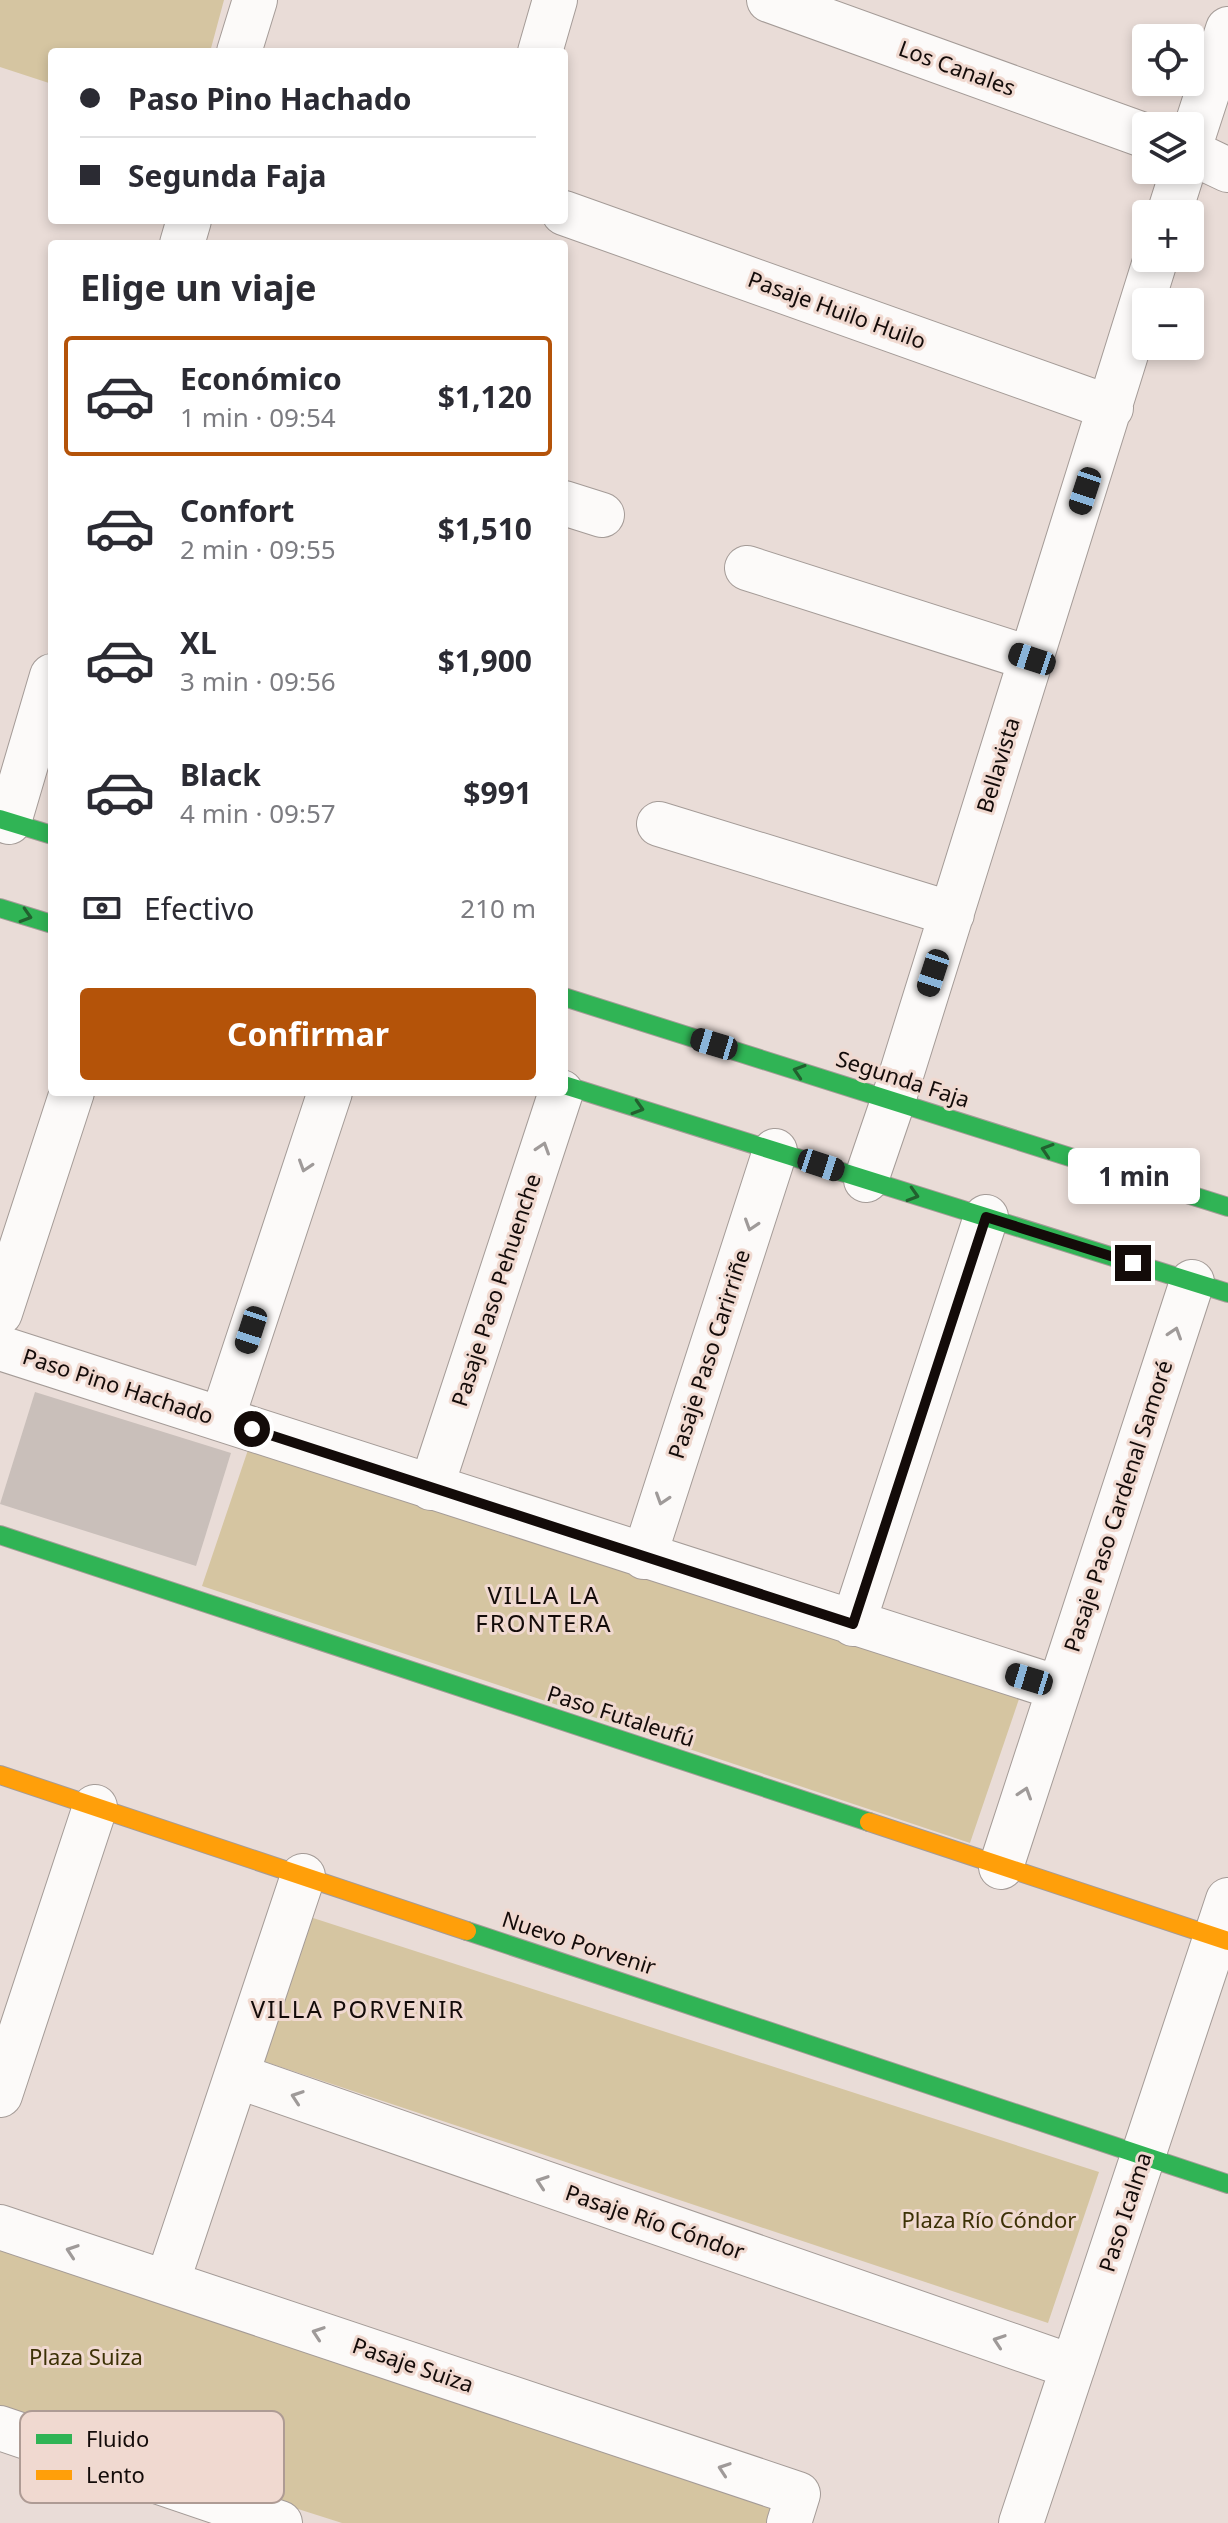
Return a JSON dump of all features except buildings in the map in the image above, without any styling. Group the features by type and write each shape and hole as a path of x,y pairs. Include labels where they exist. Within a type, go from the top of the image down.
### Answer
{"street":[{"path":"240,48 255,0"},
{"path":"541,48 555,0"},
{"name":"Los Canales","path":"769,0 1132,131"},
{"path":"1201,112 1228,29"},
{"path":"1204,159 1228,170"},
{"name":"Pasaje Huilo Huilo","path":"568,214 1111,408"},
{"name":"Bellavista","path":"866,1180 1152,272"},
{"path":"747,568 1032,659"},
{"path":"48,688 4,820 48,834"},
{"path":"659,824 952,914"},
{"path":"0,908 48,923"},
{"name":"Segunda Faja","path":"568,998 1228,1207"},
{"path":"568,1086 1210,1287"},
{"path":"0,1313 71,1096"},
{"path":"222,1419 329,1096"},
{"name":"Pasaje Paso Pehuenche","path":"431,1488 560,1096"},
{"name":"Pasaje Paso Carirriñe","path":"644,1557 775,1151"},
{"path":"853,1624 986,1217"},
{"name":"Pasaje Paso Cardenal Samoré","path":"1001,1867 1058,1688 1210,1287"},
{"name":"Paso Pino Hachado","path":"0,1348 1058,1688"},
{"name":"Paso Futaleufú","path":"0,1535 1001,1867 1224,1926"},
{"name":"Nuevo Porvenir","path":"0,1775 1228,2184"},
{"path":"0,2095 95,1807"},
{"path":"167,2283 303,1876"},
{"name":"Paso Icalma","path":"1021,2523 1224,1926"},
{"name":"Pasaje Río Cóndor","path":"237,2076 1073,2367"},
{"name":"Pasaje Suiza","path":"0,2227 798,2494 789,2523"},
{"path":"0,2428 20,2435"},
{"path":"221,2503 280,2523"}],"green space":[{"path":"0,0 224,0 211,48 48,48 48,83 0,67"},
{"name":"VILLA LA FRONTERA","path":"251,1441 1019,1699 970,1843 202,1586"},
{"name":"Plaza Río Cóndor","path":"310,1917 1099,2172 1048,2323 260,2060"},
{"name":"Plaza Suiza","path":"0,2244 778,2503 772,2523 342,2523 279,2503 284,2503 284,2411 20,2411 20,2420 0,2414"}],"traffic: fast":[{"path":"0,819 48,834"},
{"path":"0,908 48,923"},
{"path":"568,998 1228,1207"},
{"path":"568,1086 1228,1293"},
{"path":"0,1535 869,1822"},
{"path":"467,1931 1228,2184"}],"traffic: slow":[{"path":"0,1775 467,1931"},
{"path":"869,1822 1228,1941"}],"district":[{"name":"VILLA LA FRONTERA","path":"544,1610"},
{"name":"VILLA PORVENIR","path":"358,2010"}],"route":[{"path":"252,1429 853,1624 986,1217 1133,1263"}]}
